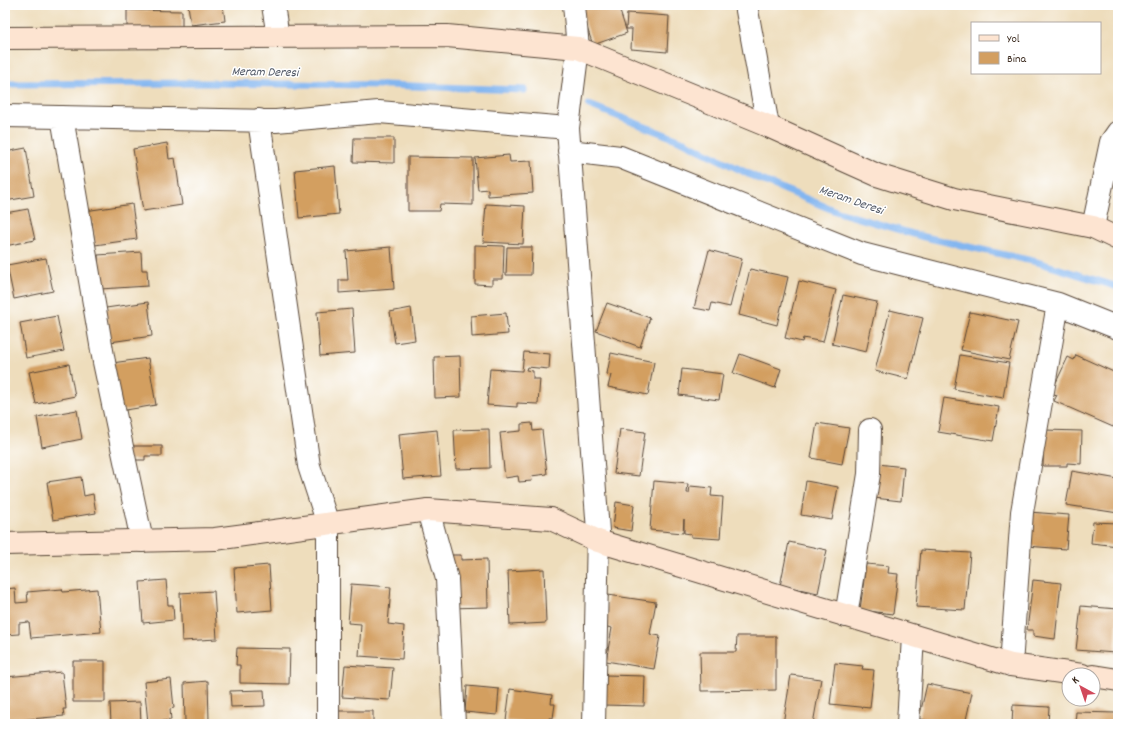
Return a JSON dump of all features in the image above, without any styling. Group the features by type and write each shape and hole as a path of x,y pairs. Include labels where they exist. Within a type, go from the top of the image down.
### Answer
{"street":[{"path":"273,5 278,37"},
{"path":"574,5 578,48 568,128 598,541 594,724"},
{"path":"746,5 768,126"},
{"path":"5,38 447,36 578,48 768,126 877,175 940,195 1093,227 1118,239"},
{"path":"5,116 276,121 380,112 568,128"},
{"path":"62,117 104,362 142,541"},
{"path":"259,120 309,466 328,524 328,724"},
{"path":"1093,227 1111,142 1118,132"},
{"path":"569,151 620,157 862,254 1058,304 1118,328"},
{"path":"1011,665 1022,512 1058,304"},
{"path":"846,616 869,474 870,430"},
{"path":"5,544 215,539 428,510 551,519 598,541 846,616 1011,665 1061,672"},
{"path":"428,510 447,579 454,724"},
{"path":"908,724 913,636"},
{"path":"1101,677 1118,680"}],"building":[{"path":"188,5 223,5 225,21 191,25"},
{"path":"597,5 618,5 627,33 593,45 581,10"},
{"path":"127,10 182,11 182,29 127,28"},
{"path":"627,13 669,16 667,52 631,49 632,29 626,29"},
{"path":"354,138 394,138 394,163 353,162"},
{"path":"167,143 169,159 175,158 182,205 143,211 133,149"},
{"path":"26,148 34,196 5,201 5,152"},
{"path":"509,155 510,162 531,161 533,193 488,196 488,189 478,190 475,158"},
{"path":"408,157 473,158 473,205 440,204 439,211 408,211"},
{"path":"335,166 339,214 299,218 295,170"},
{"path":"132,204 137,239 95,245 92,222 86,222 85,211"},
{"path":"486,204 525,206 523,244 483,242"},
{"path":"28,209 35,240 5,246 5,213"},
{"path":"475,245 504,246 503,279 492,279 492,285 475,284"},
{"path":"391,247 394,289 339,293 339,280 348,280 346,251"},
{"path":"507,247 532,247 531,275 506,275"},
{"path":"709,250 742,259 730,307 712,303 710,311 694,308"},
{"path":"141,252 142,270 147,270 148,286 100,289 98,255"},
{"path":"46,258 53,291 14,299 7,265"},
{"path":"750,269 788,277 777,325 739,315"},
{"path":"799,281 836,290 823,342 803,338 802,342 785,338"},
{"path":"843,295 877,302 866,352 832,344"},
{"path":"148,302 152,336 110,342 106,308"},
{"path":"607,303 650,318 640,347 596,331"},
{"path":"411,308 415,340 395,343 390,312"},
{"path":"352,309 355,353 320,356 317,312"},
{"path":"890,310 923,318 908,379 875,371"},
{"path":"970,312 1018,322 1009,360 961,350"},
{"path":"506,313 508,334 472,337 471,316"},
{"path":"57,316 64,351 26,358 20,323"},
{"path":"524,352 550,354 549,369 527,367 526,370 533,371 533,379 540,379 538,404 517,403 517,407 487,405 490,369 522,371"},
{"path":"611,353 654,362 648,395 608,387 611,375 607,374"},
{"path":"740,354 781,369 775,388 733,373"},
{"path":"960,355 1009,363 1003,398 954,389"},
{"path":"1076,355 1118,374 1118,418 1113,427 1054,401 1057,395 1051,393 1068,357 1074,360"},
{"path":"460,356 461,397 435,398 434,357"},
{"path":"148,358 156,405 120,411 112,363"},
{"path":"69,364 75,396 36,404 29,372"},
{"path":"682,369 723,374 719,400 679,395"},
{"path":"944,398 999,407 993,441 938,432"},
{"path":"77,410 82,439 42,447 37,417"},
{"path":"532,423 533,431 542,430 547,474 531,476 532,481 519,482 518,476 505,478 500,433 521,431 521,424"},
{"path":"817,423 849,428 842,464 811,458"},
{"path":"489,429 490,468 456,469 454,430"},
{"path":"620,429 645,432 639,476 614,473"},
{"path":"437,430 441,476 403,479 399,434"},
{"path":"1044,430 1082,431 1081,464 1067,463 1067,466 1043,466"},
{"path":"126,446 162,446 162,456 145,456 145,460 126,460"},
{"path":"878,464 904,467 901,501 874,498"},
{"path":"1072,471 1118,479 1118,513 1066,505"},
{"path":"81,477 84,496 93,494 96,513 53,520 47,482"},
{"path":"654,481 688,484 687,493 689,493 690,486 712,488 711,496 723,497 720,539 691,537 691,534 684,533 684,519 683,533 650,530"},
{"path":"806,481 838,487 832,520 801,515"},
{"path":"616,502 634,505 631,531 613,528"},
{"path":"1029,512 1069,515 1066,549 1026,546"},
{"path":"1093,522 1118,523 1118,546 1091,543"},
{"path":"789,542 827,550 818,593 789,587 779,591"},
{"path":"921,550 970,553 965,610 916,607"},
{"path":"448,555 461,555 461,560 487,559 488,607 449,608"},
{"path":"866,564 889,566 888,573 898,574 893,614 860,610"},
{"path":"269,565 272,610 237,613 234,568"},
{"path":"544,569 546,623 510,625 508,571"},
{"path":"166,580 168,605 173,605 174,620 143,623 140,582"},
{"path":"1033,580 1061,583 1055,639 1033,636 1033,630 1027,630"},
{"path":"351,584 391,587 388,624 404,626 402,659 359,656 361,624 348,623"},
{"path":"15,588 16,603 28,602 27,592 62,589 63,592 97,589 101,632 31,638 29,622 19,623 19,634 5,635 5,589"},
{"path":"214,591 217,639 182,641 180,593"},
{"path":"608,595 656,602 650,634 660,636 654,669 606,661 612,628 603,626"},
{"path":"1081,606 1118,609 1115,653 1076,650"},
{"path":"737,636 776,636 776,690 701,691 700,652 736,652"},
{"path":"237,648 290,649 289,684 240,683 240,665 236,665"},
{"path":"73,661 105,661 105,702 73,702"},
{"path":"835,663 863,666 862,669 874,670 870,708 830,704"},
{"path":"345,665 393,668 390,700 342,697"},
{"path":"62,672 66,709 63,709 64,716 8,721 5,677"},
{"path":"605,675 645,676 644,706 604,705"},
{"path":"791,675 821,679 813,724 783,724"},
{"path":"171,679 174,708 170,709 171,720 148,723 144,682"},
{"path":"208,681 209,721 185,722 184,683"},
{"path":"927,684 972,693 965,724 945,724 919,719"},
{"path":"467,686 499,689 497,715 465,712"},
{"path":"510,689 552,695 551,704 555,704 553,718 549,718 548,724 506,721"},
{"path":"264,690 265,706 231,707 230,691"},
{"path":"140,702 141,724 111,724 110,703"},
{"path":"1013,705 1049,707 1048,724 1012,724"},
{"path":"339,711 373,711 373,724 339,724"},
{"path":"1076,712 1116,713 1116,724 1075,724"}],"waterway":[{"name":"Meram Deresi","path":"5,84 207,83 386,85 524,90"},
{"name":"Meram Deresi","path":"589,105 684,142 759,179 838,212 920,236 1037,262 1118,287"}]}
